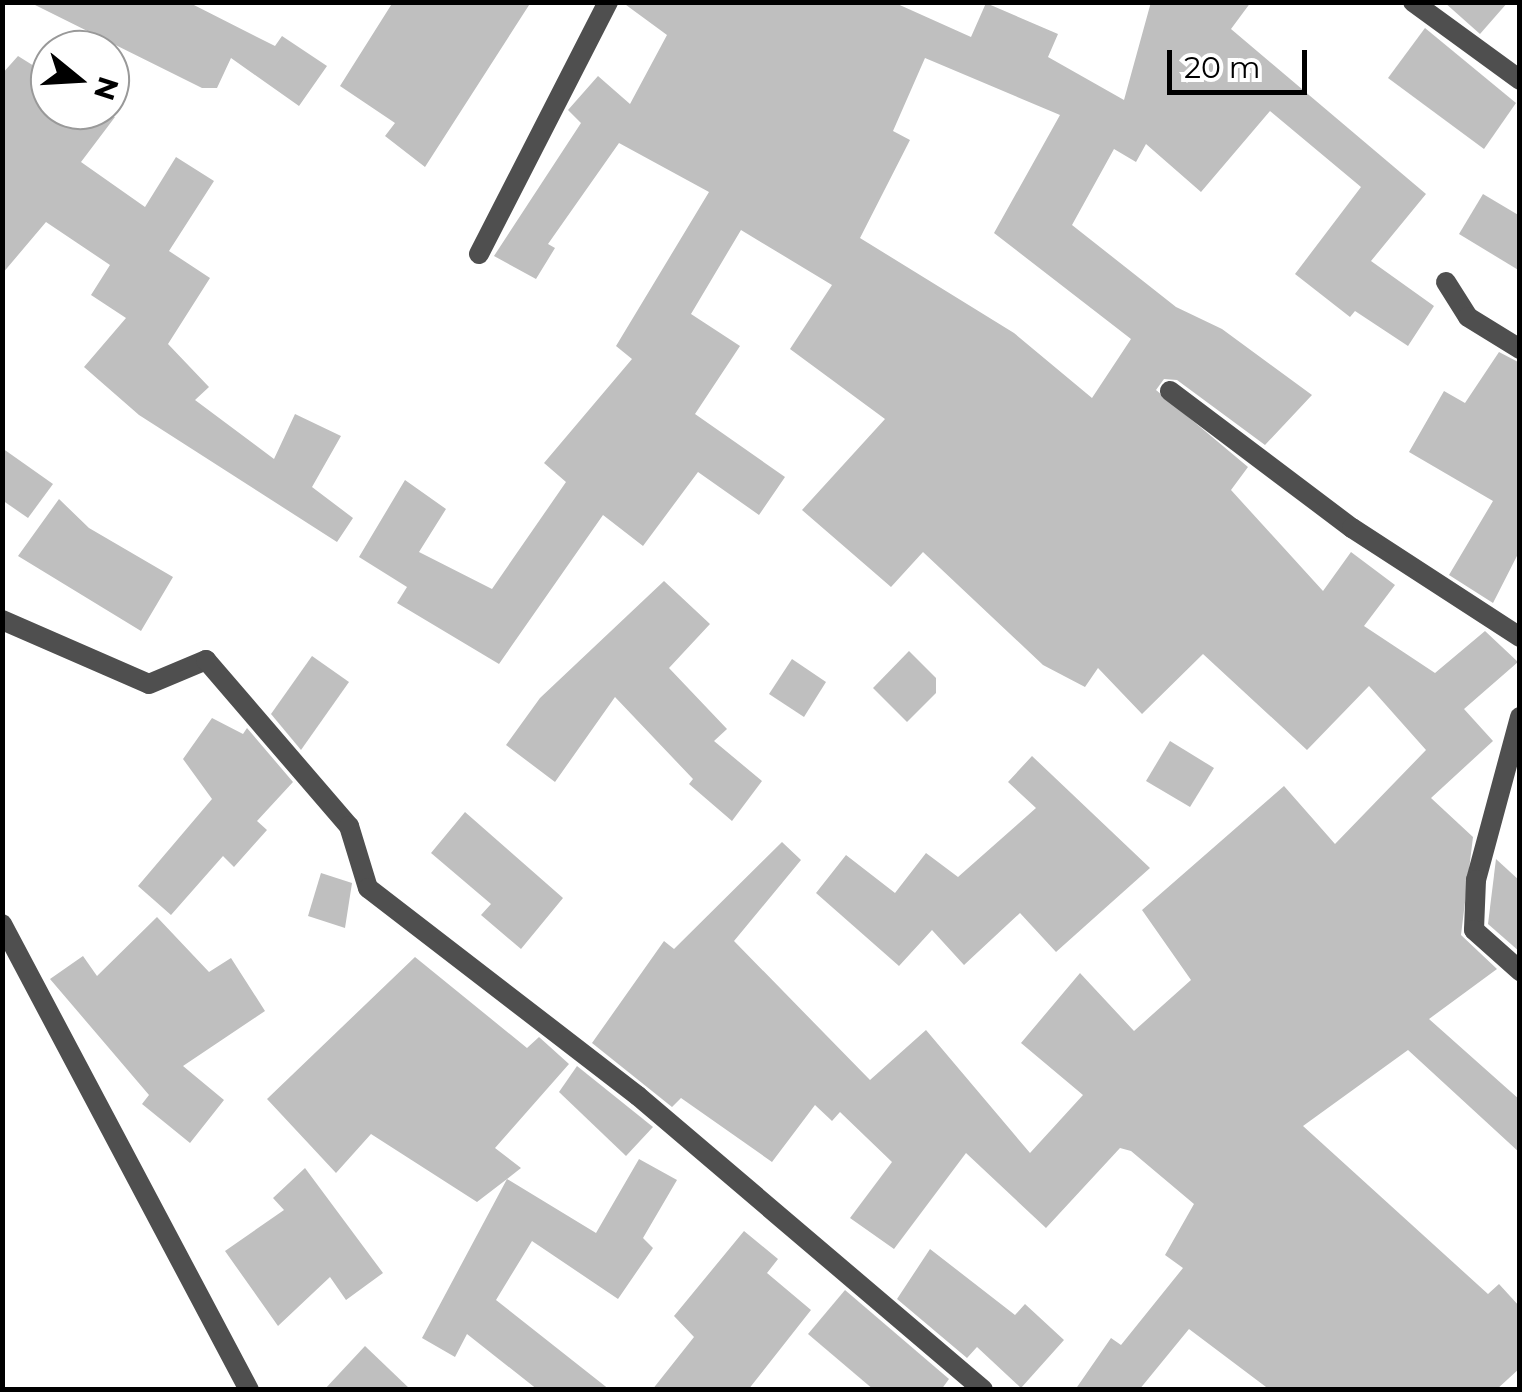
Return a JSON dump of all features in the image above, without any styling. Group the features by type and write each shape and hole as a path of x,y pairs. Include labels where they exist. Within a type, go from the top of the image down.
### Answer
{"street":[{"path":"480,254 608,2"},
{"path":"1413,2 1520,80"},
{"path":"1446,282 1468,317 1520,349"},
{"path":"1170,391 1352,528 1520,637"},
{"path":"2,620 149,684 206,660 349,826 368,888 638,1096 983,1390"},
{"path":"1520,717 1476,880 1474,930 1520,970"},
{"path":"2,924 250,1390"}],"building":[{"path":"29,2 188,2 275,46 282,36 327,66 299,106 231,58 217,88 202,88 130,52 130,30 85,30"},
{"path":"393,2 531,2 425,167 385,136 395,123 340,86"},
{"path":"622,2 893,2 971,37 986,3 1058,34 1048,57 1124,100 1151,2 1251,2 1231,29 1426,194 1371,261 1434,306 1408,346 1355,311 1350,317 1295,274 1361,187 1270,111 1201,192 1146,144 1136,162 1114,149 1072,225 1176,307 1222,329 1312,395 1265,445 1177,380 1164,379 1156,390 1248,467 1231,490 1323,591 1351,552 1395,585 1364,626 1435,673 1485,631 1518,662 1464,709 1493,741 1431,798 1473,837 1461,935 1497,969 1429,1019 1520,1100 1520,1153 1408,1050 1303,1126 1488,1294 1499,1284 1520,1307 1520,1368 1496,1390 1270,1390 1189,1329 1139,1390 1075,1390 1111,1338 1121,1345 1183,1268 1165,1255 1194,1204 1131,1151 1120,1148 1046,1228 966,1153 894,1249 850,1218 892,1162 840,1112 832,1121 815,1105 772,1162 681,1098 672,1107 592,1043 664,941 674,949 782,842 801,860 734,941 870,1080 926,1030 1030,1153 1083,1095 1021,1043 1080,973 1134,1031 1191,980 1142,910 1284,786 1335,844 1426,750 1369,686 1307,750 1203,654 1142,714 1098,668 1085,687 1043,665 923,552 891,587 802,510 885,419 790,349 832,285 741,230 691,314 740,346 695,414 785,477 759,515 698,472 643,546 603,515 499,664 397,603 407,587 359,557 405,480 446,509 419,552 492,589 566,482 544,463 632,359 616,346 709,192 619,143 548,244 555,248 536,279 494,256 581,123 568,110 598,76 630,104 667,35","holes":["925,58 1060,115 994,233 1131,339 1092,398 1014,333 860,238 910,140 893,131"]},
{"path":"1444,2 1508,2 1480,34"},
{"path":"1425,28 1516,103 1484,149 1388,78"},
{"path":"18,56 30,64 30,130 105,130 81,162 145,207 176,157 214,181 169,251 210,278 168,344 209,387 195,400 274,459 295,414 341,436 312,487 353,518 337,542 139,415 84,367 126,318 91,295 110,265 46,222 2,274 2,74"},
{"path":"1483,194 1520,216 1520,271 1459,234"},
{"path":"1499,352 1520,363 1520,550 1493,603 1449,575 1493,501 1409,452 1444,391 1465,403"},
{"path":"2,448 53,484 28,518 2,500"},
{"path":"59,499 89,528 173,577 141,631 18,556"},
{"path":"664,581 710,624 669,668 727,729 714,741 762,781 732,821 689,784 693,779 615,697 555,782 506,745 540,698"},
{"path":"909,651 936,678 936,693 907,722 873,688"},
{"path":"312,656 349,682 301,750 271,714"},
{"path":"792,659 826,682 804,717 769,694"},
{"path":"212,718 243,734 247,728 293,782 257,821 267,830 234,867 223,856 171,915 138,886 212,799 183,759"},
{"path":"1170,741 1214,768 1190,807 1146,781"},
{"path":"1032,756 1150,868 1056,952 1020,913 964,965 932,930 899,966 816,893 846,855 895,893 926,853 958,877 1036,808 1008,782"},
{"path":"465,812 563,898 521,949 481,915 491,904 431,853"},
{"path":"1496,859 1520,881 1520,952 1488,924"},
{"path":"321,873 352,883 345,928 308,916"},
{"path":"157,917 209,972 231,958 265,1011 183,1066 224,1100 190,1143 142,1104 149,1095 50,979 83,956 97,976"},
{"path":"415,957 527,1048 539,1037 569,1064 495,1148 521,1168 477,1202 371,1134 336,1173 267,1099"},
{"path":"577,1066 653,1127 626,1156 559,1092"},
{"path":"639,1159 677,1180 643,1238 653,1248 618,1299 532,1241 496,1300 610,1390 538,1390 467,1334 455,1357 422,1338 507,1179 596,1233"},
{"path":"305,1168 383,1273 346,1300 330,1277 278,1326 225,1251 284,1210 273,1198"},
{"path":"744,1231 778,1259 767,1273 811,1310 748,1390 652,1390 694,1337 674,1316"},
{"path":"930,1249 1015,1315 1025,1304 1064,1340 1021,1388 977,1347 967,1358 897,1299"},
{"path":"845,1290 949,1379 941,1390 874,1390 808,1334"},
{"path":"365,1346 411,1390 324,1390"}]}
